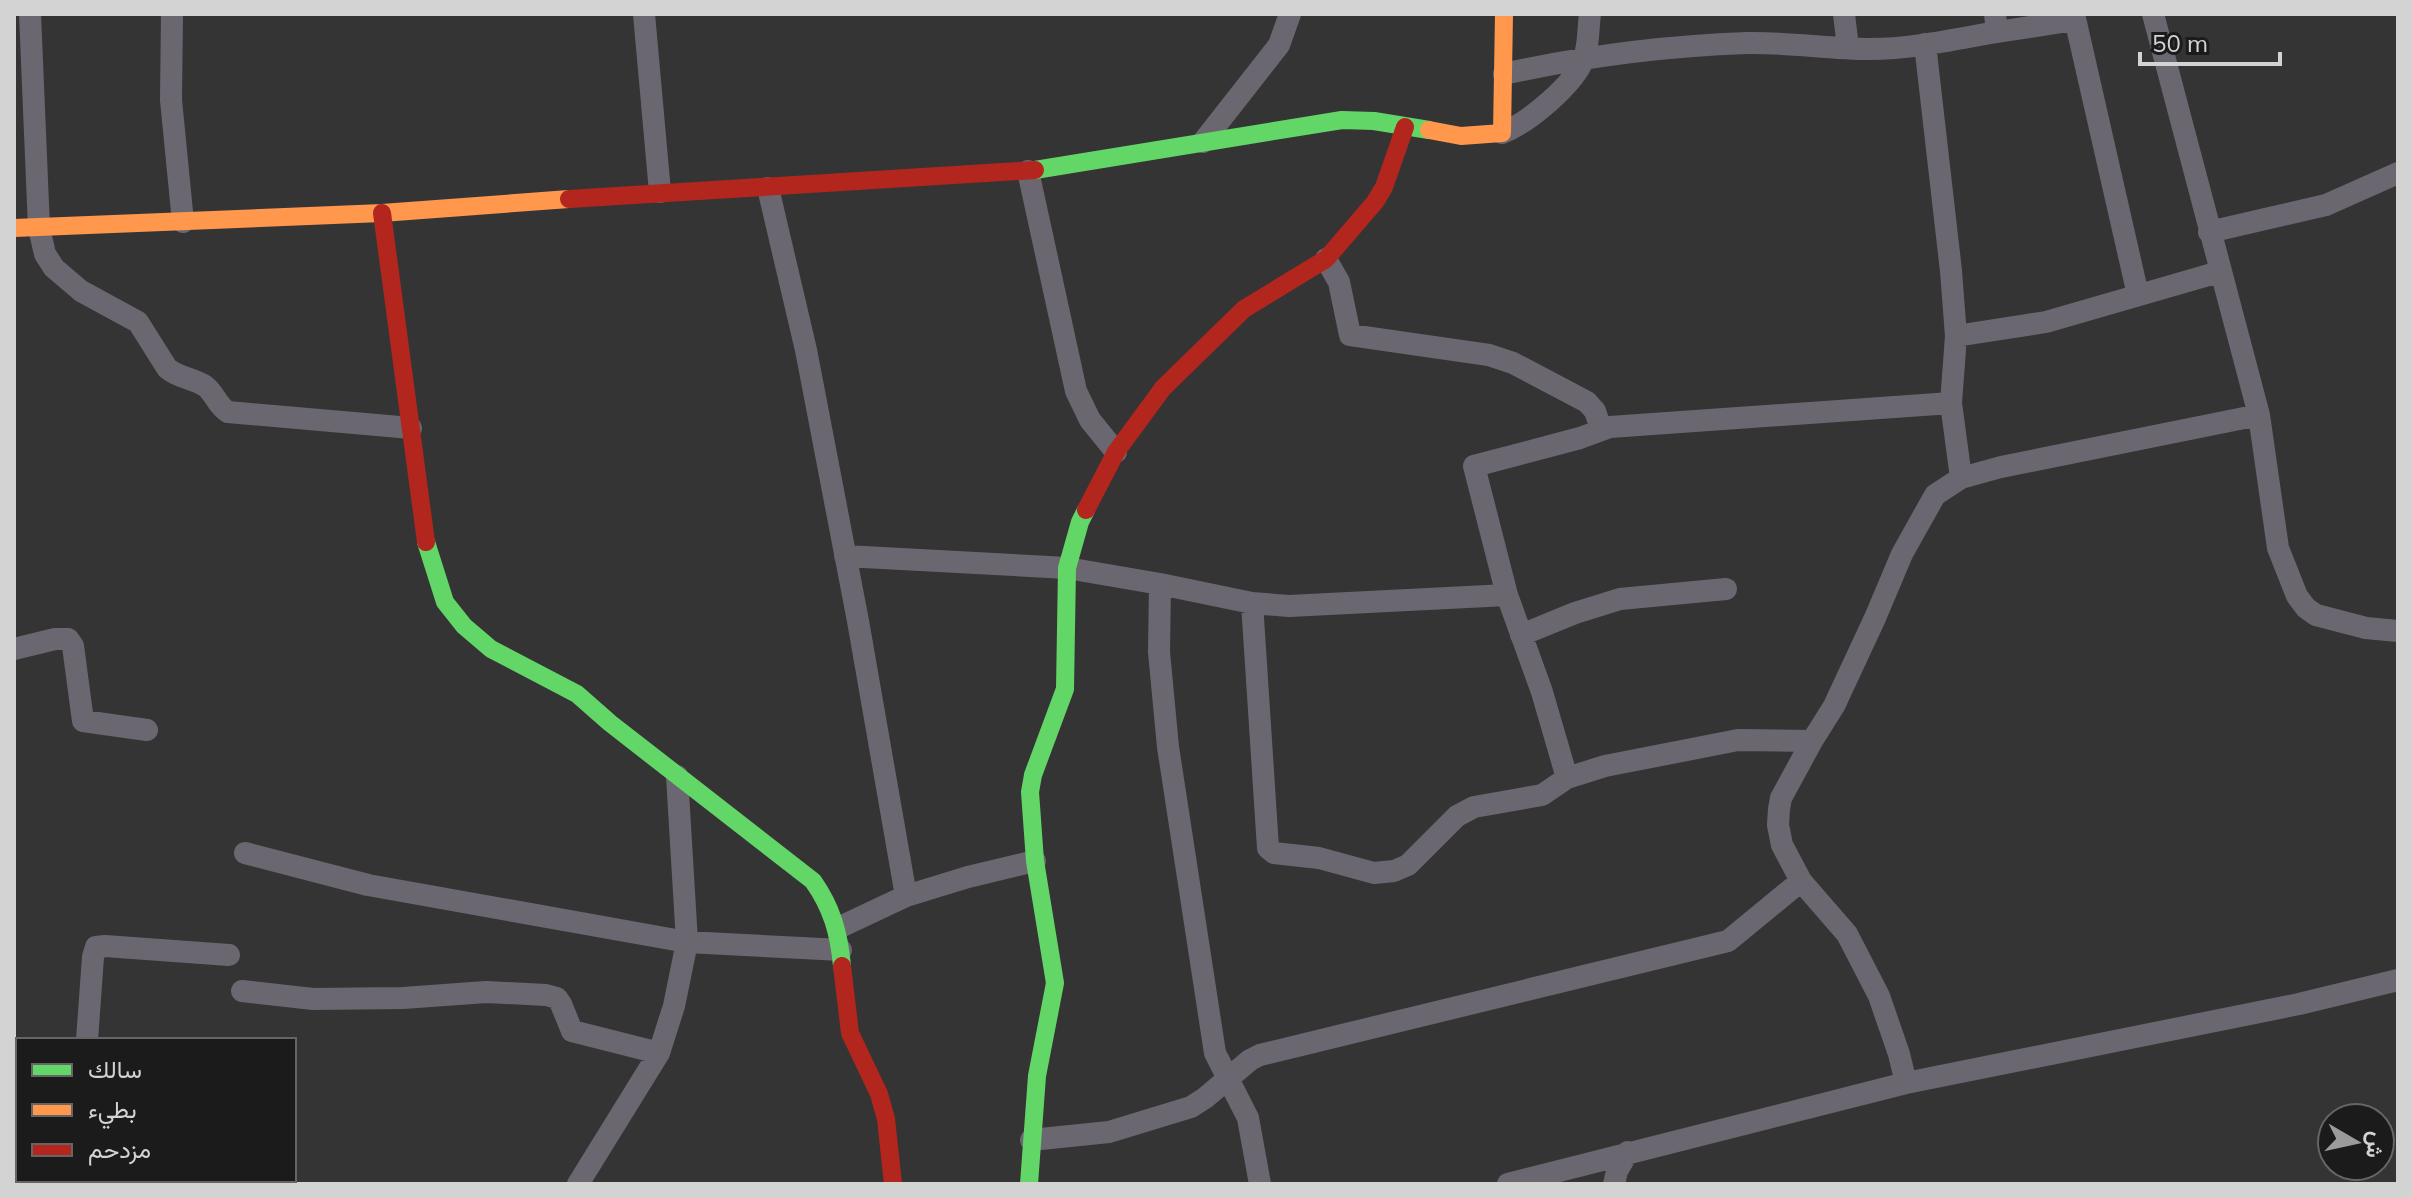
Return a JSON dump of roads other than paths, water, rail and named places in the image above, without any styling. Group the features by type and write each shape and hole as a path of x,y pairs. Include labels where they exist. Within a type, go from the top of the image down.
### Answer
{"street":[{"path":"30,14 39,228 45,254 54,268 81,291 138,322 167,368 204,386 222,409 235,413 411,428"},
{"path":"172,14 170,89 183,222"},
{"path":"644,14 660,192"},
{"path":"1203,142 1279,45 1290,14"},
{"path":"1502,133 1504,14"},
{"path":"14,228 382,213 660,192 1028,171 1357,119 1461,136 1502,133 1518,126 1559,91 1584,58 1590,14"},
{"path":"1844,14 1848,48"},
{"path":"2153,14 2259,415 2278,548 2297,596 2316,615 2366,628 2398,631"},
{"path":"1504,74 1649,48 1750,43 1870,49 1925,44 1996,23 2074,17 2138,295"},
{"path":"1925,44 1951,271 1956,336 1951,403 1961,478"},
{"path":"1029,1184 1039,1059 1055,983 1035,861 1031,784 1067,678 1067,568 1080,522 1116,452 1163,388 1244,309 1326,259 1375,202 1384,187 1405,127"},
{"path":"1028,171 1076,391 1090,420 1116,452"},
{"path":"2209,232 2326,205 2398,173"},
{"path":"768,188 806,350 906,896"},
{"path":"382,213 426,541 445,602 464,626 491,649 577,694 813,881 825,895 838,928 848,1026 882,1102 891,1151 893,1184"},
{"path":"1326,259 1339,282 1350,335 1472,351 1513,363 1587,402 1595,411 1601,429"},
{"path":"1956,336 2046,322 2219,272"},
{"path":"1567,778 1542,692 1507,595 1474,466 1580,438 1601,429 1951,403"},
{"path":"1906,1083 1879,996 1847,934 1801,881 1782,845 1778,825 1781,798 1834,706 1902,554 1935,495 1961,478 2001,467 2259,415"},
{"path":"845,556 1067,568 1252,603 1326,606 1507,595"},
{"path":"1160,584 1159,652 1178,826 1215,1053 1248,1118 1260,1184"},
{"path":"1521,635 1620,599 1726,589"},
{"path":"1252,603 1268,848 1274,853 1319,858 1374,873 1394,871 1408,865 1457,816 1466,811 1494,802 1542,795 1567,778 1605,766 1738,740 1812,741"},
{"path":"14,649 68,639 73,646 83,721 147,730"},
{"path":"578,1184 659,1053 674,1006 687,942 677,776"},
{"path":"245,853 368,885 687,942 841,950"},
{"path":"838,928 906,896 1035,861"},
{"path":"1031,1140 1109,1132 1191,1107 1260,1055 1728,941 1801,881"},
{"path":"87,1038 93,951 96,947 229,955"},
{"path":"1508,1184 1906,1083 2299,1004 2398,980"},
{"path":"242,991 313,999 403,998 486,992 546,995 557,998 572,1031 659,1053"},
{"path":"1614,1184 1617,1171 1628,1152"}]}
